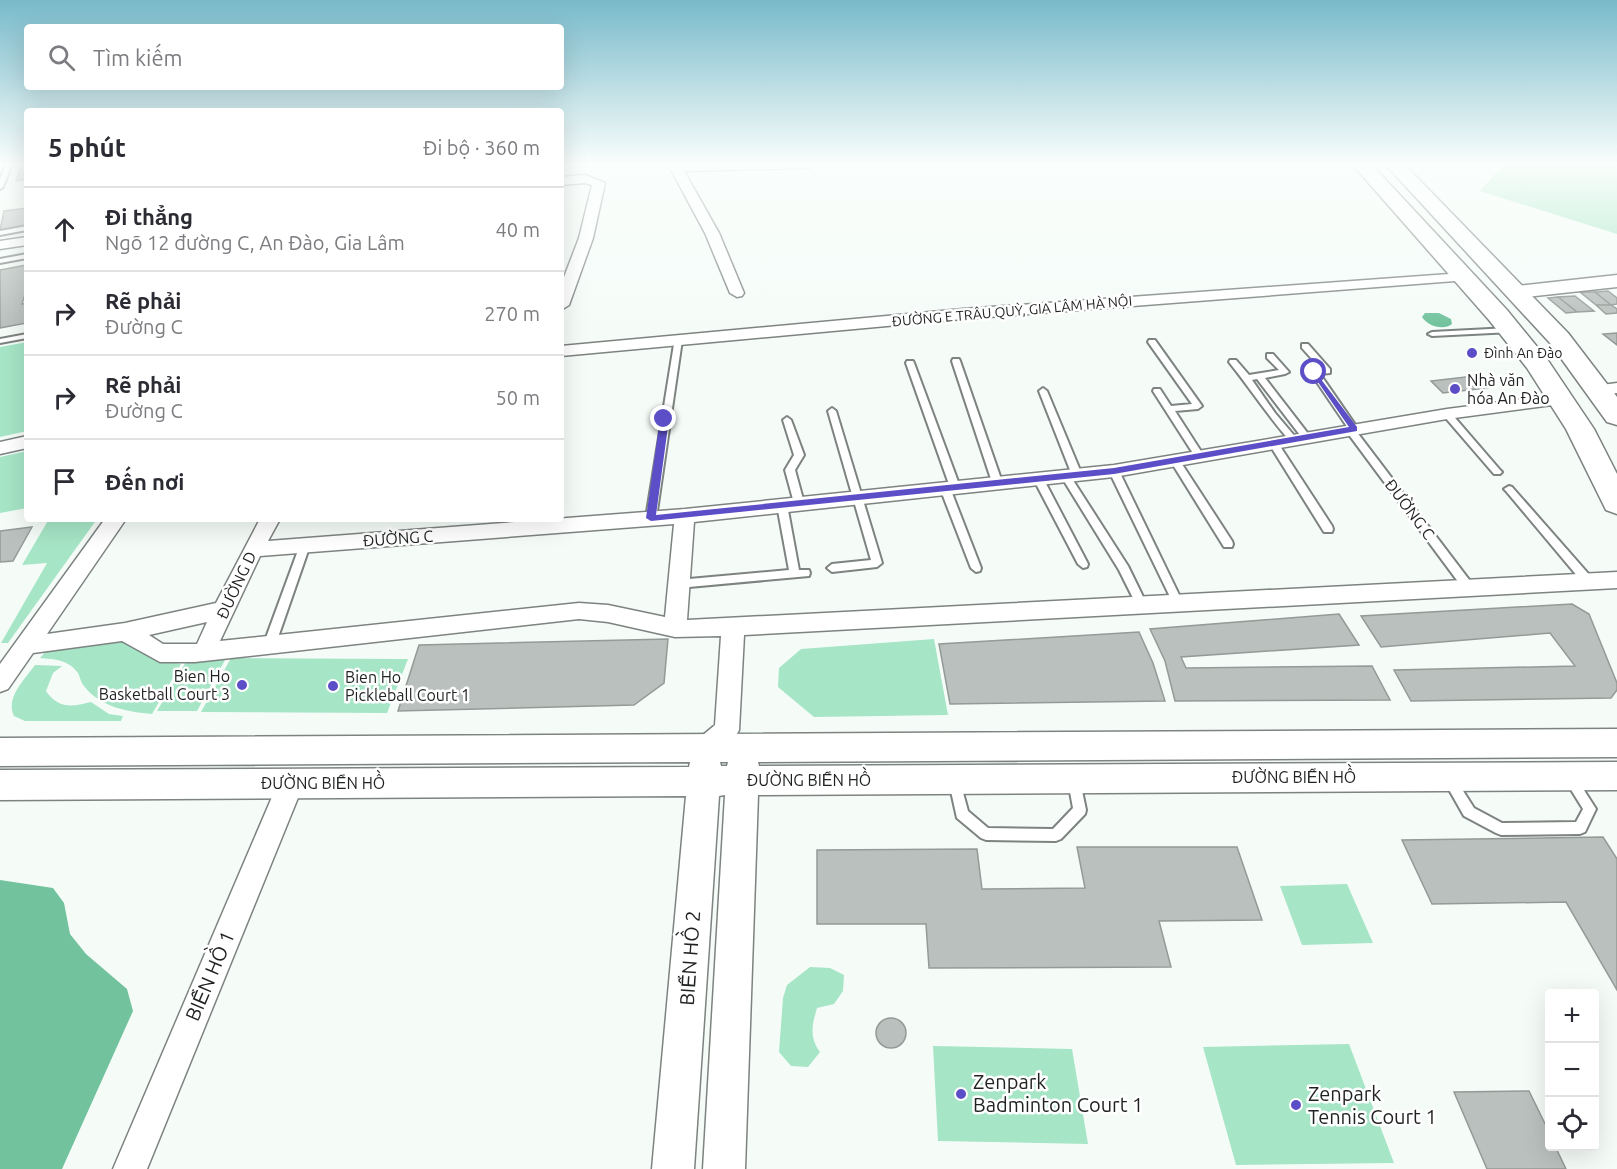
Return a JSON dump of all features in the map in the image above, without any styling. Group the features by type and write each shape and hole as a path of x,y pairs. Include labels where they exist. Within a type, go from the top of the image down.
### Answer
{"main road":[{"path":"1410,219 1510,330 1562,399 1617,503"},
{"path":"1446,219 1609,389 1617,416"}],"street":[{"path":"564,297 586,238 591,219"},
{"path":"704,219 737,293"},
{"path":"0,245 24,237"},
{"name":"ĐƯỜNG E TRÂU QUỲ, GIA LÂM HÀ NỘI","path":"564,351 987,312 1463,277"},
{"path":"1516,292 1617,281"},
{"name":"ĐƯỜNG C","path":"253,549 685,516 1114,471 1352,429 1562,399"},
{"path":"0,448 24,443"},
{"path":"675,628 685,516"},
{"path":"0,682 114,522"},
{"name":"ĐƯỜNG D","path":"204,652 268,522"},
{"path":"125,632 160,653 204,652 579,611 598,612 675,628 733,627 1617,580"},
{"path":"27,645 125,632 224,610"},
{"path":"724,1169 724,757 733,627"},
{"name":"ĐƯỜNG BIỂN HỒ","path":"0,752 724,757 1617,743"},
{"name":"ĐƯỜNG BIỂN HỒ","path":"0,785 291,783 724,757 954,779 1617,776"},
{"name":"BIỂN HỒ 2","path":"673,1169 724,757"},
{"name":"BIỂN HỒ 1","path":"130,1169 291,783"}],"lane":[{"path":"0,233 24,237"},
{"path":"16,258 24,239"},
{"path":"0,261 24,257"},
{"path":"1432,334 1510,330"},
{"path":"0,341 24,337"},
{"path":"651,518 678,340"},
{"path":"1152,342 1198,406 1169,409"},
{"path":"1305,346 1327,371 1314,372 1352,429"},
{"path":"1247,378 1285,372 1270,356"},
{"path":"956,362 997,482"},
{"path":"1233,362 1272,415 1300,438"},
{"path":"910,363 976,568"},
{"path":"1259,376 1300,438"},
{"path":"1043,391 1072,475 1142,605"},
{"path":"1157,391 1199,456"},
{"path":"832,411 856,497 878,563 832,568"},
{"path":"1447,414 1497,472"},
{"path":"678,584 800,573 791,504 790,470 799,455 787,420"},
{"name":"ĐƯỜNG C","path":"1352,429 1469,588"},
{"path":"1273,442 1328,529"},
{"path":"1175,460 1228,544"},
{"path":"1114,471 1178,603"},
{"path":"1038,478 1083,564"},
{"path":"1509,489 1588,581"},
{"path":"269,646 305,545"},
{"path":"1448,776 1469,812 1501,830 1580,828 1590,809 1569,776"},
{"path":"954,779 962,814 986,834 1056,835 1080,810 1074,778"}],"shaded area":[{"path":"1568,219 1617,219 1617,234"},
{"path":"1425,313 1439,313 1451,319 1452,324 1444,327 1432,325 1422,317"},
{"path":"24,343 24,432 0,437 0,347"},
{"path":"24,452 24,509 0,513 0,457"},
{"path":"47,522 95,522 8,643 1,643 47,563 22,565"},
{"path":"934,639 948,715 814,717 778,687 779,668 801,649"},
{"path":"126,640 151,658 181,664 152,714 124,710 106,704 83,685 78,673 70,665 40,658 46,651"},
{"name":"Bien Ho Pickleball Court 1","path":"231,658 408,659 387,713 201,712"},
{"path":"187,660 225,660 197,711 157,711"},
{"path":"35,665 62,666 53,673 46,691 55,701 66,705 91,702 109,714 123,716 121,721 25,721 14,716 12,702 14,696"},
{"path":"0,880 53,888 64,903 70,934 86,954 127,989 133,1011 62,1169 0,1169"},
{"path":"1347,884 1373,943 1302,945 1280,886"},
{"path":"810,967 830,968 844,975 843,991 834,1004 817,1008 812,1031 820,1052 808,1067 791,1066 779,1052 783,998 787,985"},
{"name":"Zenpark Tennis Court 1","path":"1349,1044 1394,1163 1236,1165 1203,1047"},
{"path":"933,1046 1072,1049 1088,1144 938,1141"}],"building":[{"path":"2,219 24,219 24,226 0,230"},
{"path":"24,266 22,304 24,304 24,324 0,328 0,270"},
{"path":"1608,291 1617,298 1617,304 1611,305 1595,292"},
{"path":"1580,292 1595,292 1611,305 1596,305"},
{"path":"1575,296 1594,311 1577,312 1558,297"},
{"path":"1558,297 1577,312 1566,313 1548,298"},
{"path":"1596,305 1611,305 1617,309 1617,313 1606,314"},
{"path":"1617,333 1617,345 1603,334"},
{"path":"1474,376 1487,388 1443,393 1431,381"},
{"path":"32,527 13,561 0,562 0,531"},
{"path":"1572,604 1589,614 1617,683 1617,690 1611,698 1411,701 1394,670 1575,666 1550,633 1381,647 1361,616"},
{"path":"1339,614 1359,645 1181,657 1186,668 1372,666 1390,700 1175,701 1165,661 1150,629"},
{"path":"1139,632 1153,663 1165,701 950,704 939,644"},
{"path":"668,639 664,683 634,705 398,711 419,645"},
{"path":"1603,837 1617,859 1617,990 1566,902 1432,904 1402,840"},
{"path":"1077,847 1237,847 1262,920 1159,921 1171,967 929,968 926,924 817,924 817,850 977,849 982,889 1085,888"},
{"path":"891,1018 902,1022 906,1033 902,1044 891,1048 880,1044 876,1033 880,1022"},
{"path":"1529,1091 1545,1124 1545,1151 1557,1151 1566,1169 1487,1169 1454,1092"}],"place":[{"name":"Đình An Đào","path":"1472,353"},
{"name":"Nhà văn hóa An Đào","path":"1455,389"},
{"name":"Bien Ho Basketball Court 3","path":"242,685"},
{"name":"Bien Ho Pickleball Court 1","path":"333,686"},
{"name":"Zenpark Badminton Court 1","path":"961,1094"},
{"name":"Zenpark Tennis Court 1","path":"1296,1105"}],"route":[{"path":"664,419 651,518 1114,471 1354,429 1314,372"}]}
